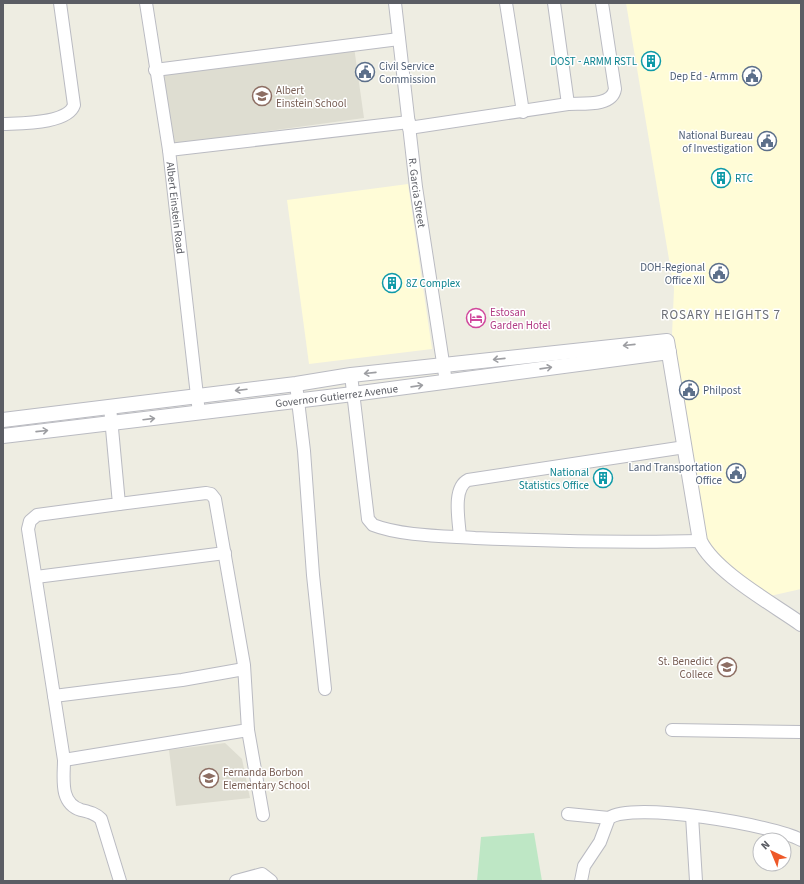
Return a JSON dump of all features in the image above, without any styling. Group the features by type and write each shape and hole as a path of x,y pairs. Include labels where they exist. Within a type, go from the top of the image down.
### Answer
{"street":[{"path":"3,124 53,120 67,115 73,109 74,105 60,3"},
{"name":"Albert Einstein Road","path":"146,3 155,70 169,150 199,413"},
{"name":"R. Garcia Street","path":"395,3 416,187 446,382"},
{"path":"506,3 523,112"},
{"path":"554,3 568,104"},
{"path":"169,150 523,112 568,104 607,100 614,95 615,89 602,3"},
{"path":"155,70 399,39"},
{"path":"668,346 700,541 706,551 720,565 801,624"},
{"name":"Governor Gutierrez Avenue","path":"3,420 296,384 351,375 443,365 668,346"},
{"name":"Governor Gutierrez Avenue","path":"3,436 446,382 668,346"},
{"path":"351,375 368,519 373,526 436,536 591,542 700,541"},
{"path":"296,384 304,451 313,574 325,689"},
{"path":"110,407 119,504"},
{"path":"460,537 458,491 463,483 468,480 685,447"},
{"path":"120,881 101,819 95,814 74,807 65,796 64,760 28,529 30,522 34,517 56,511 206,493 211,494 215,499 226,553 244,669 248,730 263,815"},
{"path":"36,577 226,553"},
{"path":"54,696 182,680 244,669"},
{"path":"64,760 248,730"},
{"path":"672,730 801,732"},
{"path":"568,814 609,818 625,812 672,813 762,828 783,833 801,840"},
{"path":"692,816 696,881"},
{"path":"581,881 584,866 600,842 609,818"},
{"path":"236,881 262,874 271,881"}],"shaded area":[{"path":"626,3 801,3 801,589 770,596 721,559 707,544 672,335 674,289"},
{"name":"Albert Einstein School","path":"354,47 364,118 167,145 160,73"},
{"path":"408,184 432,349 309,364 287,200"},
{"name":"Fernanda Borbon Elementary School","path":"225,743 242,759 250,798 176,806 169,750"}],"green space":[{"path":"534,833 542,881 477,881 481,837"}],"place":[{"name":"DOST - ARMM RSTL","path":"651,61"},
{"name":"Civil Service Commission","path":"365,72"},
{"name":"Dep Ed - Armm","path":"752,76"},
{"name":"Albert Einstein School","path":"262,96"},
{"name":"National Bureau of Investigation","path":"767,141"},
{"name":"RTC","path":"721,178"},
{"name":"DOH-Regional Office XII","path":"719,273"},
{"name":"8Z Complex","path":"392,283"},
{"name":"Estosan Garden Hotel","path":"476,318"},
{"name":"Philpost","path":"689,390"},
{"name":"Land Transportation Office","path":"736,473"},
{"name":"National Statistics Office","path":"603,478"},
{"name":"St. Benedict Collece","path":"727,667"},
{"name":"Fernanda Borbon Elementary School","path":"209,778"}],"district":[{"name":"ROSARY HEIGHTS 7","path":"721,314"}]}
